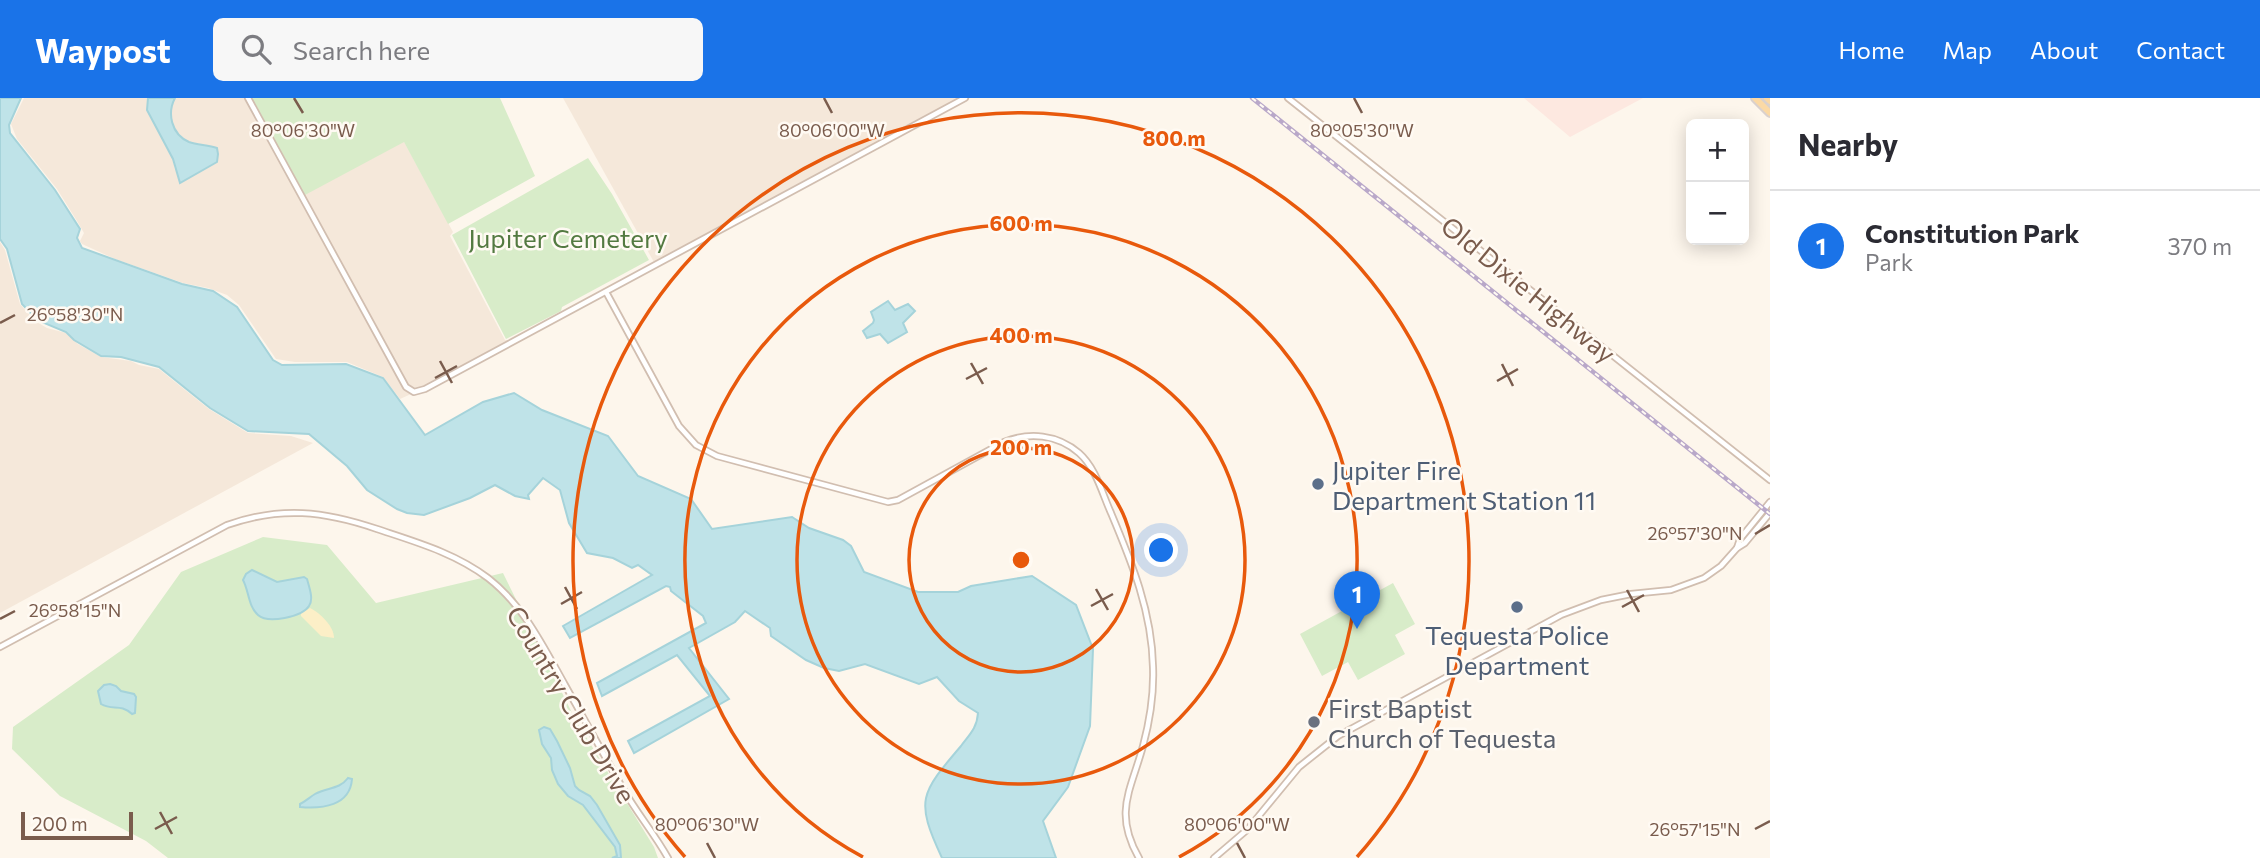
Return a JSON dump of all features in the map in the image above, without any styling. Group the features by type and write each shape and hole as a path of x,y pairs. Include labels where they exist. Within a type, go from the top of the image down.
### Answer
{"main road":[{"path":"1755,98 1768,109"}],"street":[{"path":"248,98 410,391 416,392 965,98"},
{"name":"Old Dixie Highway","path":"1288,98 1770,480"},
{"path":"606,292 678,426 696,446 717,456 890,502 1004,442 1017,438 1049,437 1064,443 1081,455 1095,475 1135,572 1150,626 1152,698 1125,812 1128,832 1139,858"},
{"path":"1737,548 1740,539 1770,502"},
{"name":"Country Club Drive","path":"0,647 227,525 264,515 289,512 346,519 454,557 481,572 510,598 534,630 633,807 655,835 668,858"},
{"path":"1214,858 1248,829 1299,767 1345,732 1561,615 1587,604 1616,597 1671,590 1692,584 1717,570 1737,548 1745,544 1770,513"}],"shaded area":[{"path":"24,98 148,98 147,110 173,159 175,170 206,145 189,142 179,135 172,123 170,111 175,98 246,98 405,388 411,394 400,399 383,377 347,362 295,362 276,359 239,305 227,295 183,283 115,259 82,244 80,241 84,233 77,221 57,189 17,139 11,124"},
{"path":"250,98 401,136 453,232 450,236 505,340 512,340 423,388 409,388"},
{"path":"563,98 960,98 655,264"},
{"path":"1524,98 1643,98 1570,137"},
{"path":"0,242 5,250 20,304 35,321 47,328 66,333 78,344 101,357 131,361 159,369 209,409 248,433 291,436 313,443 0,613"}],"green space":[{"path":"252,98 500,98 535,176 448,224 404,142 305,195"},
{"name":"Jupiter Cemetery","path":"588,158 612,194 649,260 506,339 452,235"},
{"path":"263,537 327,545 376,603 503,573 575,719 654,847 658,858 168,858 146,841 60,796 12,749 13,727 129,645 181,572"},
{"path":"1393,583 1415,624 1395,635 1405,654 1358,680 1348,662 1322,676 1300,634"}],"sand":[{"path":"310,608 326,620 334,638 321,636 301,616 301,613"}],"water":[{"path":"0,98 21,98 9,125 10,133 55,190 80,229 77,238 82,248 182,284 213,291 237,307 273,360 282,365 346,364 383,378 425,435 483,402 514,393 542,410 608,436 638,476 691,499 712,529 792,517 809,528 843,540 851,546 864,572 918,592 958,592 971,586 1032,576 1076,605 1093,649 1090,726 1068,787 1043,821 1056,858 942,858 928,823 926,798 937,776 973,731 978,713 959,701 937,677 919,684 865,664 839,671 824,668 806,660 771,636 770,628 745,611 735,622 689,648 729,699 634,753 628,741 710,696 677,655 602,696 597,683 706,623 703,616 666,586 570,638 563,626 652,575 638,565 632,568 613,558 587,553 569,523 560,490 543,478 528,495 529,499 515,496 495,485 470,498 424,515 407,513 367,490 347,466 309,434 248,431 210,408 159,367 121,357 101,356 66,332 37,320 22,304 7,249 0,239"},
{"path":"148,98 175,98 171,116 178,134 189,142 217,148 217,162 180,183 173,159 147,110"},
{"path":"888,301 895,310 908,304 915,311 903,323 907,332 888,343 880,334 867,338 863,331 873,323 871,312"},
{"path":"252,570 277,582 304,577 311,593 309,606 285,618 269,619 258,615 252,607 243,580"},
{"path":"110,684 121,691 134,694 135,713 101,704 98,691 104,685"},
{"path":"544,727 550,729 557,741 575,786 590,796 597,805 620,845 621,858 612,858 617,856 615,847 583,805 568,796 558,784 552,770 551,758 542,744 539,730"},
{"path":"348,778 352,779 350,788 346,795 334,804 300,807 300,804 315,794 341,785"}],"railway":[{"path":"1252,98 1770,514"}],"place":[{"name":"Jupiter Fire Department Station 11","path":"1318,484"},
{"name":"Tequesta Police Department","path":"1517,607"},
{"name":"Constitution Park","path":"1357,629"},
{"name":"First Baptist Church of Tequesta","path":"1314,722"}]}
